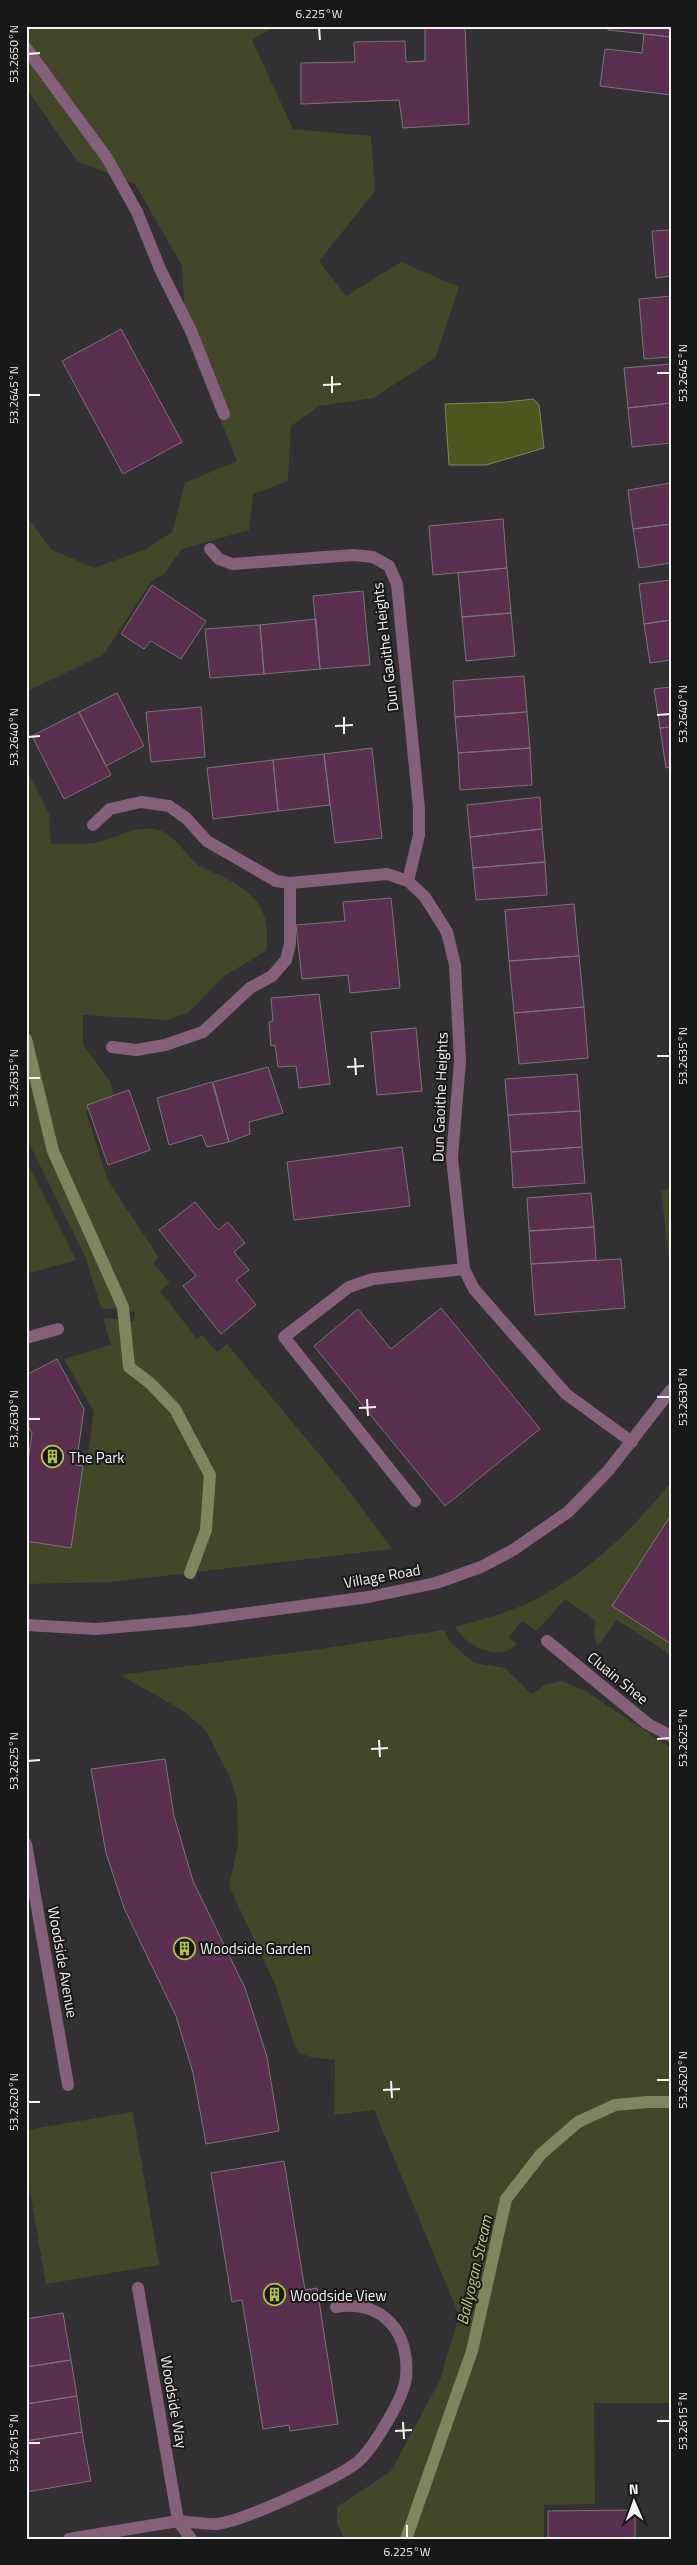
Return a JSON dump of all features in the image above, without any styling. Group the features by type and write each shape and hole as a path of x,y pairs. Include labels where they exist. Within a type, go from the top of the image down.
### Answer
{"street":[{"path":"26,48 107,158 137,212 160,269 191,331 224,414"},
{"name":"Dun Gaoithe Heights","path":"210,549 219,559 232,564 353,555 373,557 389,566 397,584 419,809 419,835 408,881"},
{"name":"Dun Gaoithe Heights","path":"93,825 110,809 141,802 169,806 186,818 208,841 276,881 290,883 388,874 408,881 425,897 447,932 455,965 460,1062 452,1158 464,1269 474,1289 566,1394 632,1442"},
{"path":"112,1047 136,1050 165,1045 204,1032 250,988 272,976 286,960 290,944 290,883"},
{"path":"415,1501 284,1337 349,1286 373,1279 464,1269"},
{"path":"26,1338 58,1329"},
{"name":"Village Road","path":"26,1625 96,1629 188,1621 368,1596 436,1582 481,1567 513,1550 568,1512 608,1471 671,1390"},
{"name":"Cluain Shee","path":"547,1642 648,1724 671,1736"},
{"name":"Woodside Avenue","path":"26,1844 68,2085"},
{"name":"Woodside Way","path":"138,2288 178,2521"},
{"path":"69,2539 178,2521 217,2524 249,2516 356,2464 370,2447 398,2400 406,2379 406,2356 391,2322 379,2312 364,2307 336,2307"},
{"path":"178,2521 191,2539"}],"shaded area":[{"path":"26,26 275,26 252,40 293,129 371,136 375,191 319,261 346,296 401,262 459,287 435,358 373,398 319,406 291,426 288,481 253,494 249,530 182,549 164,574 152,581 103,655 26,692 26,515 51,549 94,568 144,550 172,532 185,483 237,461 186,334 182,266 135,184 77,161 26,88"},
{"path":"533,399 539,405 544,448 486,465 449,465 445,404"},
{"path":"26,768 49,814 51,844 93,843 131,831 155,829 173,839 198,865 240,886 256,900 261,908 267,927 266,951 224,976 188,1013 168,1020 83,1015 83,1045 111,1083 115,1103 86,1111 107,1179 159,1258 153,1263 170,1283 160,1291 197,1339 202,1335 217,1352 227,1344 343,1483 392,1549 111,1582 26,1584 26,1541 71,1547 83,1466 86,1466 94,1412 64,1359 111,1345 103,1318 134,1321 135,1312 101,1308 85,1256 26,1137"},
{"path":"26,1160 76,1260 26,1274"},
{"path":"671,1188 671,1274 661,1191"},
{"path":"671,1482 671,1655 617,1620 597,1647 594,1631 596,1621 565,1599 537,1631 522,1621 508,1637 517,1644 509,1650 492,1652 483,1650 474,1646 455,1627 519,1607 549,1592 569,1579 588,1566 623,1535"},
{"path":"444,1630 450,1642 474,1663 505,1668 532,1694 545,1685 561,1681 584,1690 671,1748 671,2403 594,2403 595,2504 544,2505 544,2539 344,2539 337,2522 337,2507 391,2471 440,2380 459,2315 374,2110 334,2115 335,2060 311,2057 299,2053 294,2044 276,1986 229,1886 238,1845 237,1799 231,1779 206,1731 182,1710 120,1675 320,1649"},
{"path":"133,2112 159,2265 46,2284 26,2168 26,2130"}],"building":[{"path":"425,26 465,26 469,124 403,128 399,100 301,104 301,63 355,62 354,42 405,41 406,62 425,61"},
{"path":"608,26 671,26 671,37 608,30"},
{"path":"644,34 671,37 671,95 600,86 605,49 642,53"},
{"path":"671,230 671,276 656,278 652,231"},
{"path":"671,296 671,357 644,359 639,299"},
{"path":"121,329 182,442 123,474 62,361"},
{"path":"671,364 671,403 628,408 624,368"},
{"path":"671,403 671,443 632,447 628,408"},
{"path":"671,483 671,524 633,529 628,490"},
{"path":"503,519 507,568 433,575 429,526"},
{"path":"671,524 671,563 639,568 633,529"},
{"path":"507,568 511,613 462,617 458,573"},
{"path":"671,580 671,620 644,624 639,584"},
{"path":"152,585 206,621 181,659 151,641 144,649 121,634"},
{"path":"363,591 370,665 320,669 313,596"},
{"path":"511,613 515,656 466,661 462,617"},
{"path":"316,619 320,669 264,674 260,625"},
{"path":"671,620 671,660 650,663 644,624"},
{"path":"260,625 264,674 210,678 205,629"},
{"path":"524,676 527,712 455,717 453,681"},
{"path":"671,687 671,727 660,728 654,689"},
{"path":"117,693 144,746 106,766 79,712"},
{"path":"201,707 205,757 151,762 146,712"},
{"path":"79,712 111,775 64,799 32,736"},
{"path":"527,712 530,748 458,753 455,717"},
{"path":"671,727 671,767 666,768 660,728"},
{"path":"372,748 382,838 335,843 324,754"},
{"path":"530,748 532,785 460,790 458,753"},
{"path":"324,754 330,805 278,811 273,760"},
{"path":"273,760 278,811 213,819 207,768"},
{"path":"540,797 542,829 470,837 467,805"},
{"path":"542,829 545,862 473,868 470,837"},
{"path":"545,862 547,895 476,900 473,868"},
{"path":"391,898 400,988 350,993 348,975 302,979 296,925 345,921 343,902"},
{"path":"574,904 579,956 509,961 505,910"},
{"path":"579,956 584,1007 514,1013 509,961"},
{"path":"319,994 330,1084 299,1088 296,1066 278,1067 275,1045 271,1046 269,1022 273,1021 271,998"},
{"path":"584,1007 588,1058 519,1064 514,1013"},
{"path":"416,1028 422,1091 377,1095 371,1032"},
{"path":"268,1067 283,1113 249,1122 250,1134 229,1142 213,1082"},
{"path":"577,1074 580,1111 508,1115 505,1079"},
{"path":"212,1082 229,1142 207,1147 202,1135 169,1145 157,1098"},
{"path":"129,1090 150,1150 108,1165 87,1105"},
{"path":"580,1111 582,1147 511,1152 508,1115"},
{"path":"402,1147 410,1206 294,1220 287,1162"},
{"path":"582,1147 585,1183 513,1188 511,1152"},
{"path":"591,1193 594,1227 529,1231 527,1198"},
{"path":"195,1202 218,1230 228,1222 245,1243 234,1252 249,1270 236,1280 256,1305 221,1334 183,1286 196,1276 159,1230"},
{"path":"594,1227 596,1260 531,1264 529,1231"},
{"path":"621,1259 625,1308 535,1315 531,1264"},
{"path":"441,1308 540,1429 445,1506 314,1346 358,1309 391,1349"},
{"name":"The Park","path":"57,1359 84,1409 76,1465 83,1466 71,1548 26,1541 26,1476 32,1433 26,1423 26,1375"},
{"path":"671,1515 671,1644 612,1606"},
{"name":"Woodside Garden","path":"165,1759 174,1816 193,1881 245,1988 267,2057 279,2131 206,2144 193,2073 176,2016 124,1908 106,1853 91,1769"},
{"name":"Woodside View","path":"284,2161 305,2290 317,2288 338,2424 290,2431 289,2425 263,2429 242,2300 232,2302 211,2173"},
{"path":"63,2313 71,2360 26,2367 26,2319"},
{"path":"71,2360 77,2396 26,2404 26,2367"},
{"path":"77,2396 82,2432 26,2441 26,2404"},
{"path":"82,2432 91,2481 26,2492 26,2441"},
{"path":"635,2510 635,2539 548,2539 548,2511"}],"waterway":[{"path":"26,1039 53,1151 123,1307 129,1367 150,1383 175,1409 210,1475 206,1530 190,1573"},
{"name":"Ballyogan Stream","path":"406,2539 472,2351 506,2199 541,2154 578,2122 615,2105 671,2102"}],"place":[{"name":"The Park","path":"53,1457"},
{"name":"Woodside Garden","path":"184,1948"},
{"name":"Woodside View","path":"274,2295"}]}
